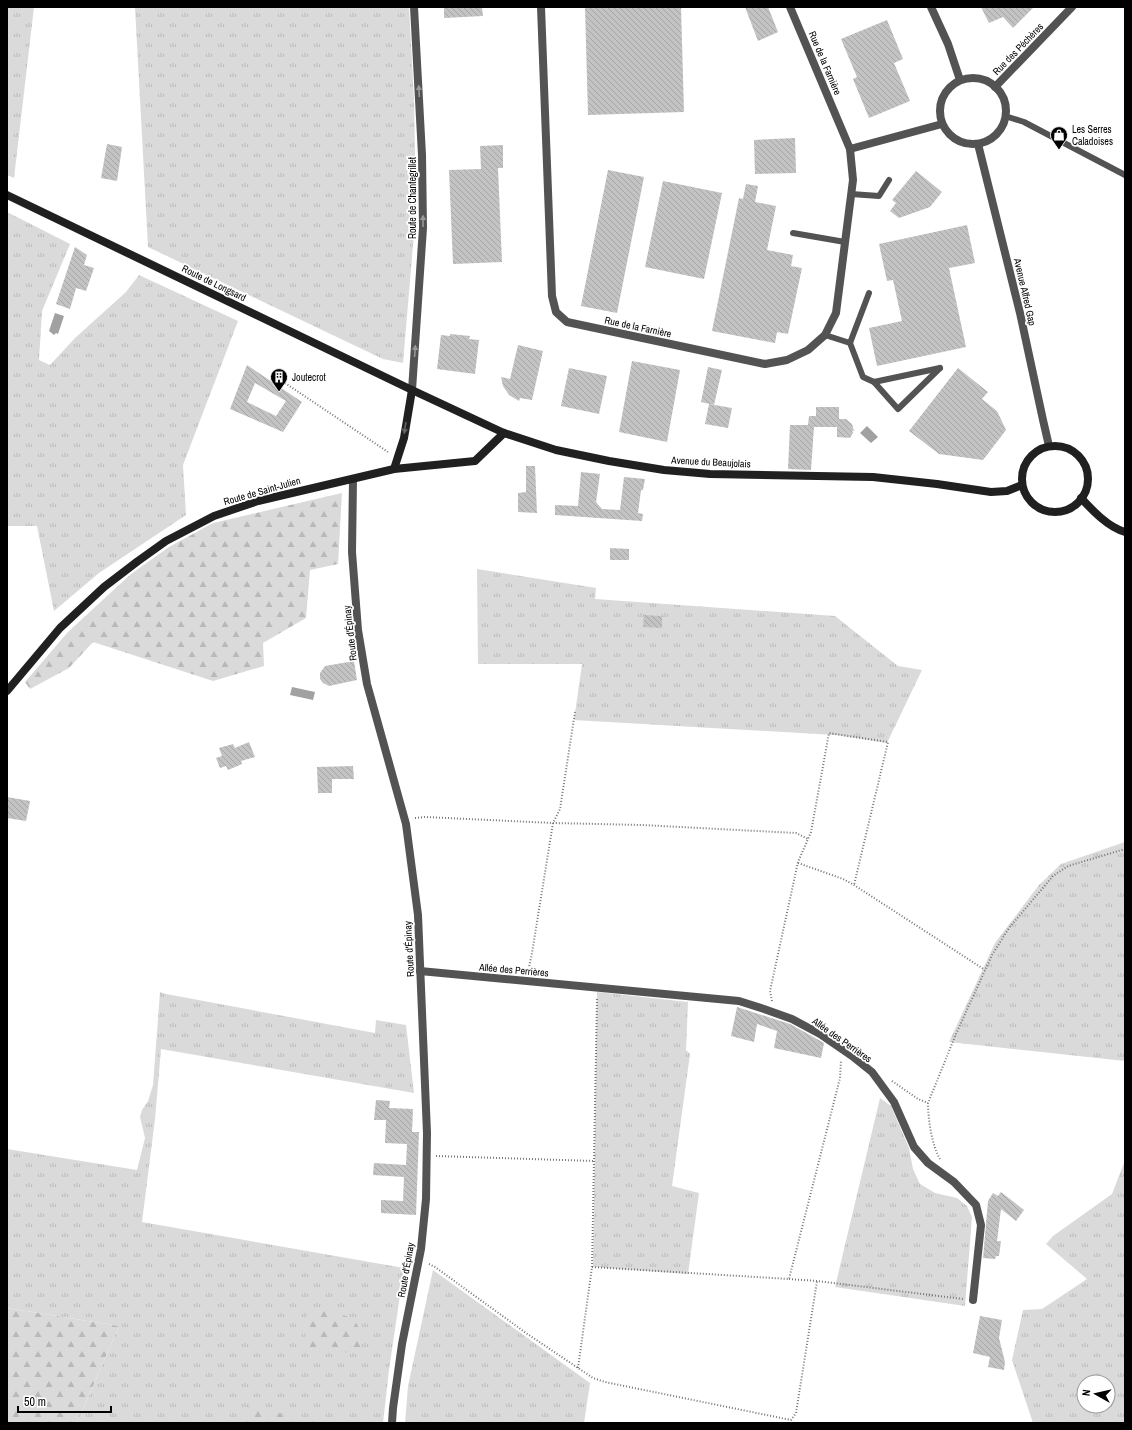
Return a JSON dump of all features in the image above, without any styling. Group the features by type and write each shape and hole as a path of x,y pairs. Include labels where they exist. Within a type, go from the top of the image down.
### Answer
{"main road":[{"name":"Route de Longsard","path":"7,195 412,390"},
{"name":"Avenue du Beaujolais","path":"412,390 504,433 556,450 664,470 710,474 872,477 991,492 1007,491 1022,485"},
{"path":"394,469 404,438 412,390"},
{"name":"Route de Saint-Julien","path":"7,691 60,628 104,587 138,560 166,541 214,516 258,501 394,469 475,461 504,433"},
{"path":"1049,446 1067,447 1080,457 1087,471 1087,486 1081,498 1072,506 1059,511 1049,511 1037,506 1027,497 1022,485 1023,467 1034,452 1049,446"},
{"path":"1081,498 1094,513 1125,532"}],"street":[{"name":"Route de Chantegrillet","path":"412,390 423,228 422,155 414,7"},
{"name":"Rue de la Farnière","path":"541,7 552,296 556,312 567,322 765,364 787,360 808,350 825,335 836,312 853,180 850,149 790,7"},
{"path":"931,7 948,44 960,80"},
{"name":"Rue des Péchères","path":"995,87 1072,7"},
{"path":"979,78 990,82 995,87 1001,94 1005,105 1005,116 1002,126 996,135 989,140 978,144 969,144 958,141 948,134 942,124 939,110 941,99 951,86 960,80 979,78"},
{"path":"850,149 942,124"},
{"name":"Avenue Alfred Gap","path":"978,144 1020,313 1049,446"},
{"name":"Route d'Épinay","path":"352,479 352,552 358,630 367,684 405,821 418,915 427,1133 426,1199 418,1262 402,1344 392,1423"},
{"name":"Allée des Perrières","path":"420,971 739,1002 792,1019 820,1034 872,1072 894,1102 914,1147 928,1163 954,1182 976,1205 980,1225 973,1300"}],"lane":[{"path":"1005,116 1024,122 1125,175"},
{"path":"851,194 879,196 889,180"},
{"path":"793,234 845,242"},
{"path":"869,293 850,343 863,377 874,382 898,409 940,368 874,382"},
{"path":"825,335 850,343"}],"path":[{"path":"285,383 397,458"},
{"path":"526,981 553,824 560,809 575,712"},
{"path":"774,1012 770,991 798,862 811,832 829,733 888,742 854,885"},
{"path":"405,821 425,817 553,824 642,825 796,833 808,839"},
{"path":"945,1163 936,1151 928,1114 928,1103 956,1034 992,954 1008,928 1053,876 1068,866 1125,849"},
{"path":"798,862 843,879 854,885 985,970"},
{"path":"578,1368 592,1267 598,988"},
{"path":"789,1279 840,1078 840,1061 845,1051"},
{"path":"875,1077 886,1078 918,1099 928,1103"},
{"path":"427,1155 594,1161"},
{"path":"418,1262 435,1267 526,1333 593,1378 605,1382 791,1420 796,1413 817,1281"},
{"path":"592,1267 817,1281 973,1300"}],"green space":[{"path":"7,7 34,7 14,178 7,175"},
{"path":"135,7 409,7 414,99 416,210 403,363 383,359 148,247"},
{"path":"7,212 70,244 42,311 39,360 50,365 75,338 126,292 139,275 238,321 183,465 186,515 99,573 54,611 37,526 7,526"},
{"path":"342,493 338,564 310,570 306,618 263,643 264,666 213,681 93,642 69,668 30,689 25,682 68,632 131,574 169,547 213,523"},
{"path":"477,569 596,588 595,599 835,616 898,666 922,670 887,743 835,735 574,720 582,664 478,664"},
{"path":"1125,842 1125,1061 949,1042 995,943 1039,885 1061,864"},
{"path":"160,992 375,1033 376,1020 406,1025 414,1093 161,1049 155,1119 142,1222 404,1268 383,1423 77,1423 119,1326 7,1308 7,1149 137,1170 145,1138 140,1117 142,1110 148,1101 153,1085"},
{"path":"597,992 688,1002 686,1050 690,1054 672,1186 699,1193 688,1274 593,1267"},
{"path":"880,1098 891,1106 909,1148 913,1169 920,1184 935,1193 957,1198 967,1206 972,1217 965,1306 835,1287"},
{"path":"1125,1160 1125,1423 1033,1423 1012,1360 1023,1310 1042,1309 1087,1279 1046,1244 1053,1236 1112,1194"},
{"path":"433,1270 590,1383 584,1423 405,1423 408,1386"},
{"path":"320,1307 354,1319 362,1334 361,1349 343,1353 307,1347 304,1325 308,1313"},
{"path":"7,1308 119,1326 77,1423 7,1423"},
{"path":"247,1406 323,1423 243,1423"}],"shaded area":[{"path":"55,313 64,316 58,334 56,333 54,335 49,331"},
{"path":"867,426 878,437 871,443 860,433"},
{"path":"292,687 315,692 313,700 290,695"}],"building":[{"path":"444,7 482,7 483,16 444,18"},
{"path":"585,7 681,7 684,112 588,115"},
{"path":"745,7 768,7 778,32 758,41"},
{"path":"981,7 1034,7 1013,28 1003,17 989,23"},
{"path":"887,20 903,59 894,63 910,101 869,118 853,79 857,77 841,39"},
{"path":"795,138 796,173 755,174 754,140"},
{"path":"107,144 122,147 117,181 101,178"},
{"path":"503,145 503,168 498,168 502,262 453,264 449,170 481,169 480,146"},
{"path":"608,170 644,177 617,313 581,306"},
{"path":"916,171 942,192 930,207 899,218 890,211 896,203 892,200"},
{"path":"663,181 722,193 704,279 645,267"},
{"path":"746,184 758,186 755,202 776,206 767,250 793,255 791,266 802,268 788,334 777,332 775,343 712,331 739,198 743,199"},
{"path":"967,225 975,263 949,268 966,347 877,366 869,328 902,321 893,280 887,281 879,244"},
{"path":"75,247 87,255 84,265 94,268 86,291 76,288 70,309 56,304"},
{"path":"450,334 470,336 469,339 479,340 475,374 437,369 441,335 450,336"},
{"path":"518,345 543,351 532,400 520,398 519,401 509,395 503,386 501,377 510,379"},
{"path":"632,361 680,370 667,442 619,432"},
{"name":"Joutecrot","path":"247,365 302,402 283,432 230,409","holes":["255,383 286,401 276,416 247,402"]},
{"path":"708,367 722,370 714,405 701,402"},
{"path":"569,368 607,376 599,414 561,406"},
{"path":"958,368 988,392 982,399 997,411 1006,430 983,460 939,454 909,431"},
{"path":"709,404 732,408 728,428 705,424"},
{"path":"816,407 839,407 839,419 846,419 852,424 854,431 852,431 853,433 850,438 837,437 837,427 814,427 811,470 788,469 790,425 808,425 809,416 816,416"},
{"path":"526,466 535,466 537,513 518,512 518,493 526,492"},
{"path":"581,472 600,474 596,502 602,509 620,510 624,477 645,479 643,490 641,490 638,513 643,514 642,521 555,515 555,505 578,506"},
{"path":"610,548 629,549 629,560 610,560"},
{"path":"644,615 662,616 662,628 643,627"},
{"path":"354,661 357,680 329,686 323,683 320,679 320,673 325,666"},
{"path":"249,742 255,757 241,761 242,764 228,770 226,766 220,768 216,758 222,756 219,748 233,744 235,748"},
{"path":"353,766 354,779 332,779 332,793 318,793 317,767"},
{"path":"7,797 30,801 26,821 7,818"},
{"path":"737,1007 790,1024 824,1043 821,1058 774,1048 777,1031 757,1024 754,1042 731,1036"},
{"path":"376,1100 390,1101 389,1108 413,1109 412,1132 419,1132 416,1215 381,1213 381,1200 403,1201 404,1177 373,1175 374,1163 406,1165 407,1144 385,1143 386,1120 374,1120"},
{"path":"1001,1192 1024,1210 1016,1221 1001,1209 997,1241 1001,1241 999,1256 996,1256 995,1259 983,1258 988,1201 993,1193 998,1196"},
{"path":"980,1316 1002,1320 999,1338 1005,1362 1004,1370 988,1367 990,1357 973,1353"}],"place":[{"name":"Les Serres Caladoises","path":"1059,150"},
{"name":"Joutecrot","path":"279,392"}]}
